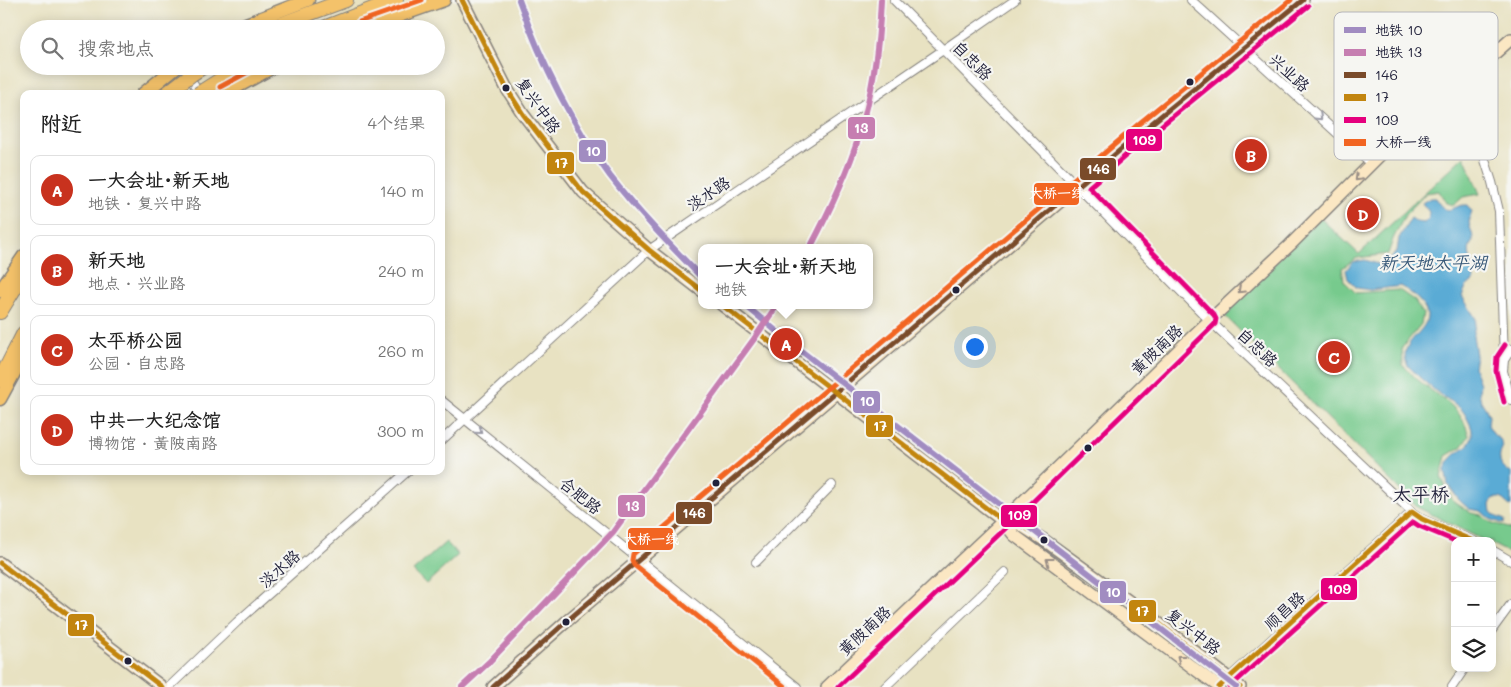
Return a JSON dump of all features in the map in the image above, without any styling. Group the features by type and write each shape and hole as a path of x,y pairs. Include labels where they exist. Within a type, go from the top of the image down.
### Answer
{"highway":[{"path":"292,20 346,0"},
{"path":"344,20 396,0"},
{"path":"171,90 191,75"},
{"path":"205,90 228,75"},
{"path":"0,312 20,279"},
{"path":"0,361 20,328"},
{"path":"0,380 20,341"}],"main road":[{"path":"256,20 308,0"},
{"path":"387,20 444,0"},
{"path":"148,90 166,75"},
{"path":"231,90 259,75"},
{"path":"0,291 20,262"},
{"path":"0,306 20,270"},
{"path":"0,369 20,333"},
{"path":"0,399 20,362"}],"street":[{"name":"复兴中路","path":"462,0 523,114 583,192 648,250 698,288"},
{"name":"自忠路","path":"894,0 1209,320 1412,512 1422,519 1465,537"},
{"name":"淡水路","path":"445,438 648,250 1015,0"},
{"name":"兴业路","path":"1191,0 1334,130"},
{"path":"493,687 566,620 836,393 1146,128 1302,0"},
{"name":"黄陂南路","path":"1498,50 1511,39"},
{"path":"187,75 197,90"},
{"name":"兴业路","path":"1367,160 1371,164"},
{"name":"黄陂南路","path":"827,687 1003,521 1209,320 1290,245 1375,160"},
{"path":"1485,160 1499,211 1503,371 1511,400"},
{"path":"1502,298 1511,299"},
{"name":"复兴中路","path":"727,309 1003,521 1014,535 1219,687"},
{"path":"1504,360 1511,349"},
{"name":"合肥路","path":"445,403 797,687"},
{"name":"淡水路","path":"169,687 237,622 403,475"},
{"path":"756,562 832,484"},
{"name":"顺昌路","path":"1219,687 1412,512"},
{"name":"复兴中路","path":"1003,521 1020,524 1044,540 1152,618 1240,687"},
{"path":"1496,552 1511,561"},
{"path":"0,563 162,687"},
{"path":"884,687 1005,572"},
{"path":"1494,627 1511,604"},
{"path":"1452,687 1462,672"}],"green space":[{"path":"1460,160 1466,160 1480,194 1463,197 1454,205 1446,203 1439,191 1426,193 1405,215 1388,254 1357,258 1342,268 1344,281 1356,293 1399,290 1415,301 1423,314 1421,324 1402,348 1403,365 1418,380 1457,411 1466,426 1469,436 1461,447 1446,456 1441,477 1453,501 1471,513 1481,515 1490,522 1511,529 1511,554 1496,546 1496,537 1477,537 1417,507 1222,313 1320,218 1359,254"},
{"path":"446,542 458,555 426,584 413,571"}],"water":[{"name":"新天地太平湖","path":"1430,198 1435,198 1447,210 1467,205 1472,211 1469,224 1473,241 1469,250 1474,280 1466,287 1462,296 1476,319 1473,335 1476,355 1474,368 1480,384 1481,401 1489,416 1488,425 1494,435 1500,439 1503,446 1500,461 1511,473 1511,507 1501,498 1493,498 1490,505 1491,512 1505,520 1504,524 1490,519 1481,511 1469,509 1459,500 1448,485 1445,470 1448,463 1469,443 1472,430 1466,415 1460,408 1432,388 1407,364 1405,353 1426,320 1426,311 1418,300 1401,286 1370,290 1357,288 1348,279 1346,270 1353,262 1365,260 1378,264 1389,260 1397,251 1399,238 1411,218 1417,222 1424,223 1429,218 1429,212 1422,203"}],"metro line":[{"name":"10","path":"519,0 547,69 582,135 610,176 666,241 698,274"},
{"name":"13","path":"812,244 843,179 864,119 874,69 881,0"},
{"name":"10","path":"750,309 787,340 1236,687"},
{"name":"13","path":"462,687 489,662 613,532 774,309"}],"transit line":[{"name":"大桥一线","path":"365,20 422,0"},
{"name":"17","path":"462,0 507,89 523,114 583,192 649,250 698,288"},
{"name":"大桥一线","path":"785,687 634,565 632,560 633,554 1141,122 1291,0"},
{"name":"146","path":"493,687 567,621 1146,128 1303,0"},
{"name":"109","path":"838,687 1008,526 1215,324 1216,319 1214,315 1089,187 1308,6"},
{"name":"大桥一线","path":"220,87 242,75"},
{"name":"17","path":"727,309 1003,521 1019,524 1044,540 1152,618 1240,687"},
{"name":"109","path":"1504,402 1496,371 1497,357 1505,345"},
{"name":"17","path":"1219,687 1412,512 1422,519 1464,537"},
{"name":"109","path":"1230,687 1413,522 1451,539"},
{"name":"17","path":"0,563 162,687"}],"place":[{"name":"新天地","path":"1251,155"},
{"name":"中共一大纪念馆","path":"1363,214"},
{"name":"一大会址·新天地","path":"786,344"},
{"name":"太平桥公园","path":"1334,357"}],"district":[{"name":"太平桥","path":"1421,493"}]}
